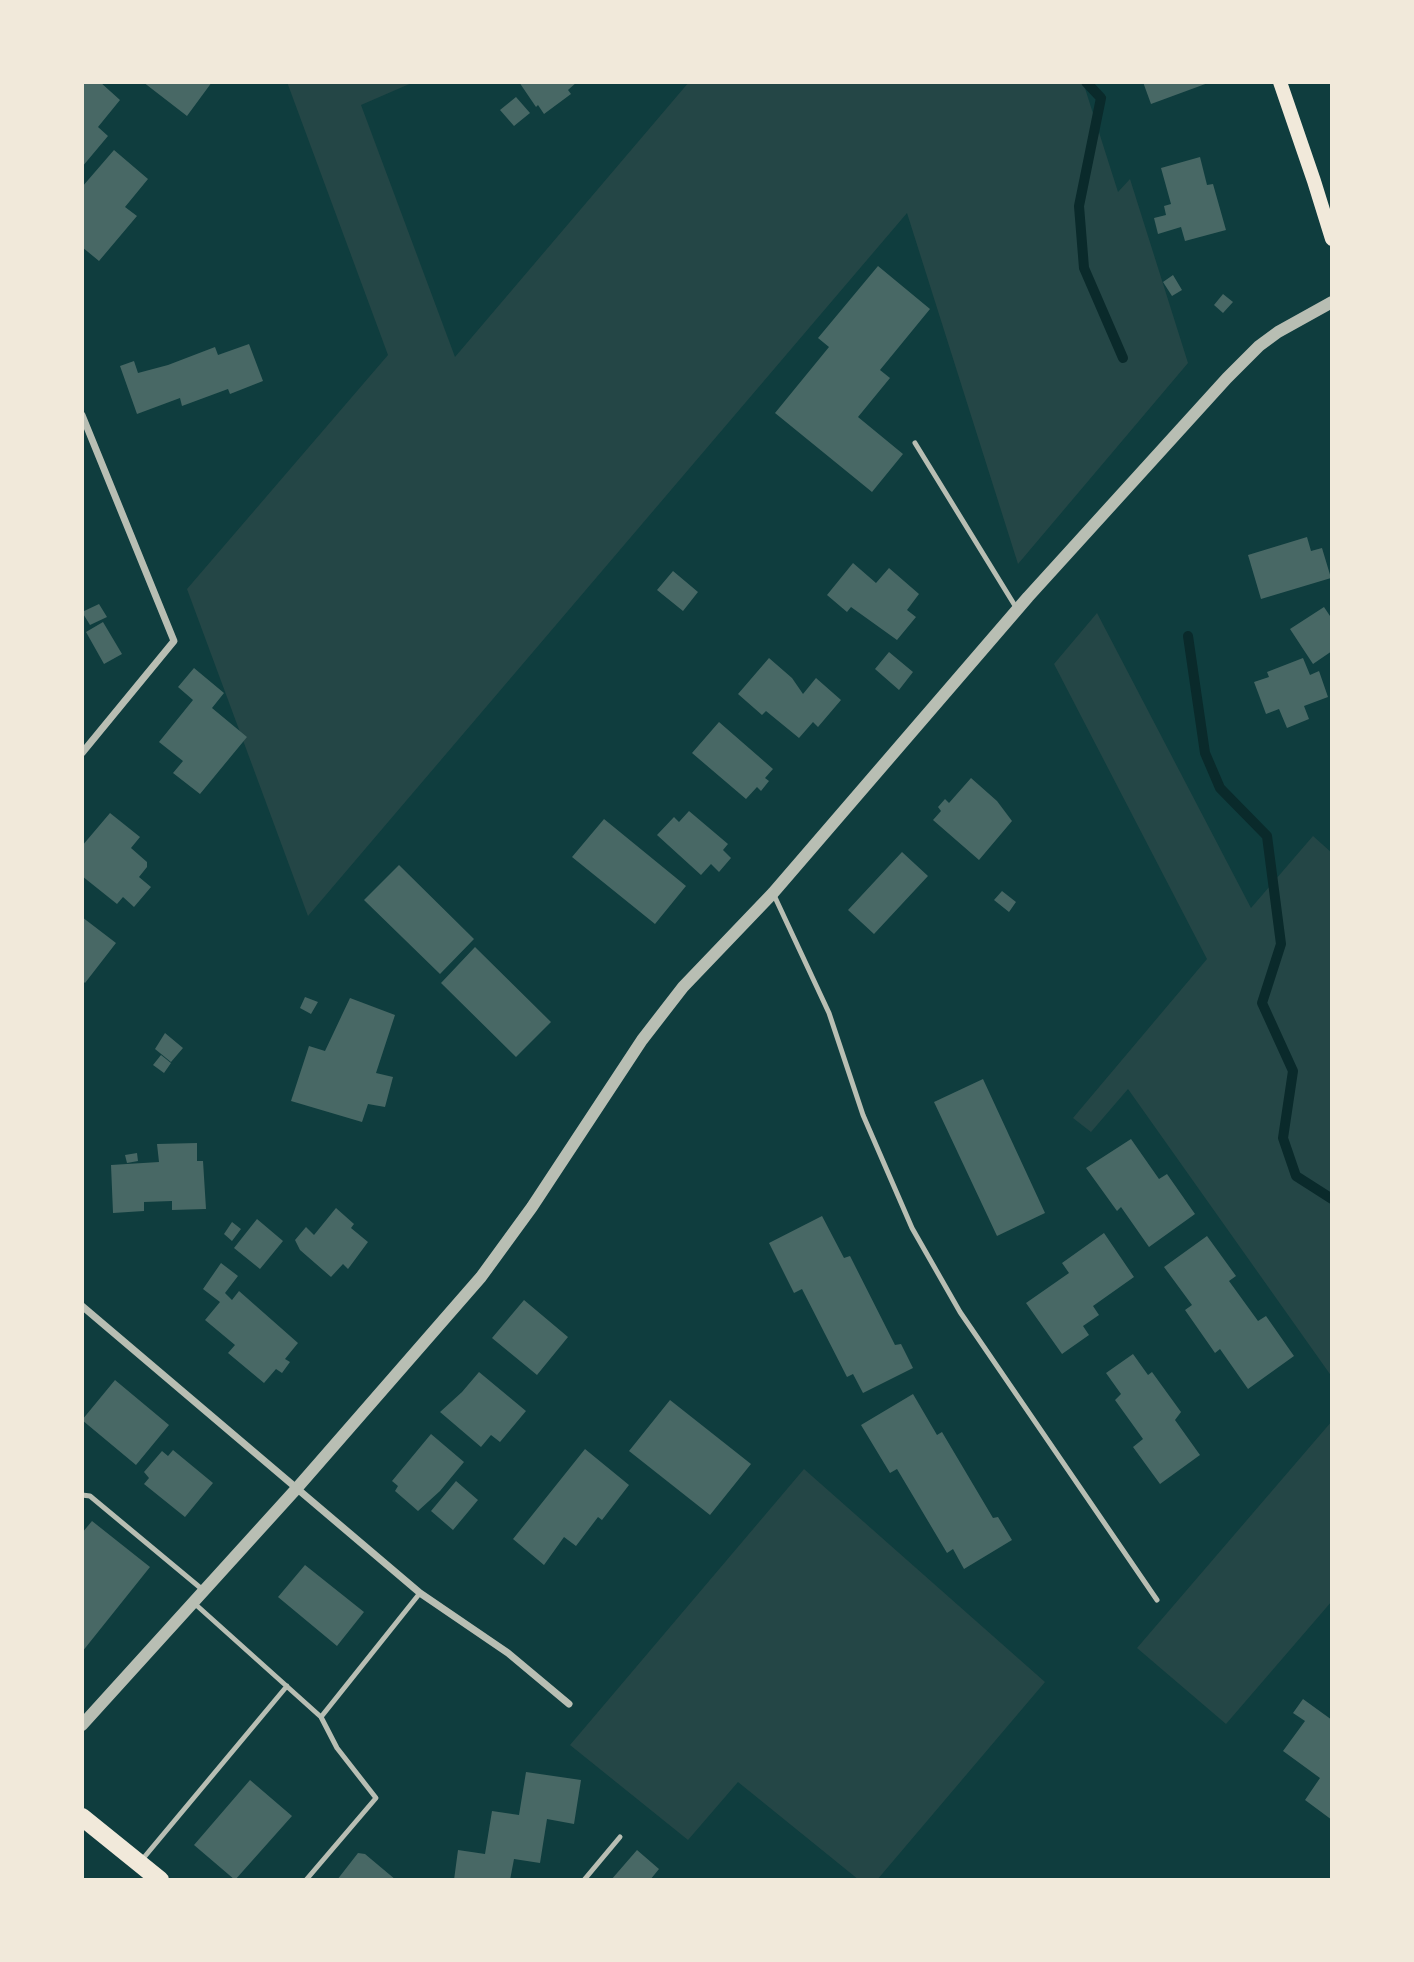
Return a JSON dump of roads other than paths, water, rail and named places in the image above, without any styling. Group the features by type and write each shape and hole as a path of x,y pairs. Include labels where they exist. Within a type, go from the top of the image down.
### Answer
{"main road":[{"path":"1280,82 1332,239"},
{"path":"82,1818 160,1880"}],"street":[{"path":"82,1725 298,1488 449,1315 507,1244 662,1012 773,893 1017,609 1227,378 1259,346 1278,332 1332,302"},
{"path":"82,415 174,641 82,753"},
{"path":"82,1306 420,1593 508,1653 569,1704"}],"lane":[{"path":"915,443 1017,609"},
{"path":"773,893 829,1013 863,1115 912,1228 960,1312 1157,1600"},
{"path":"82,1495 90,1496 205,1591"},
{"path":"321,1717 420,1593"},
{"path":"194,1603 321,1717 337,1748 376,1798 306,1880"},
{"path":"139,1863 287,1686"},
{"path":"584,1880 620,1837"}],"waterway":[{"path":"1086,82 1101,98 1079,206 1084,268 1123,358"},
{"path":"1188,636 1205,753 1220,788 1267,836 1281,944 1262,1003 1293,1071 1283,1138 1296,1176 1332,1199"}]}
